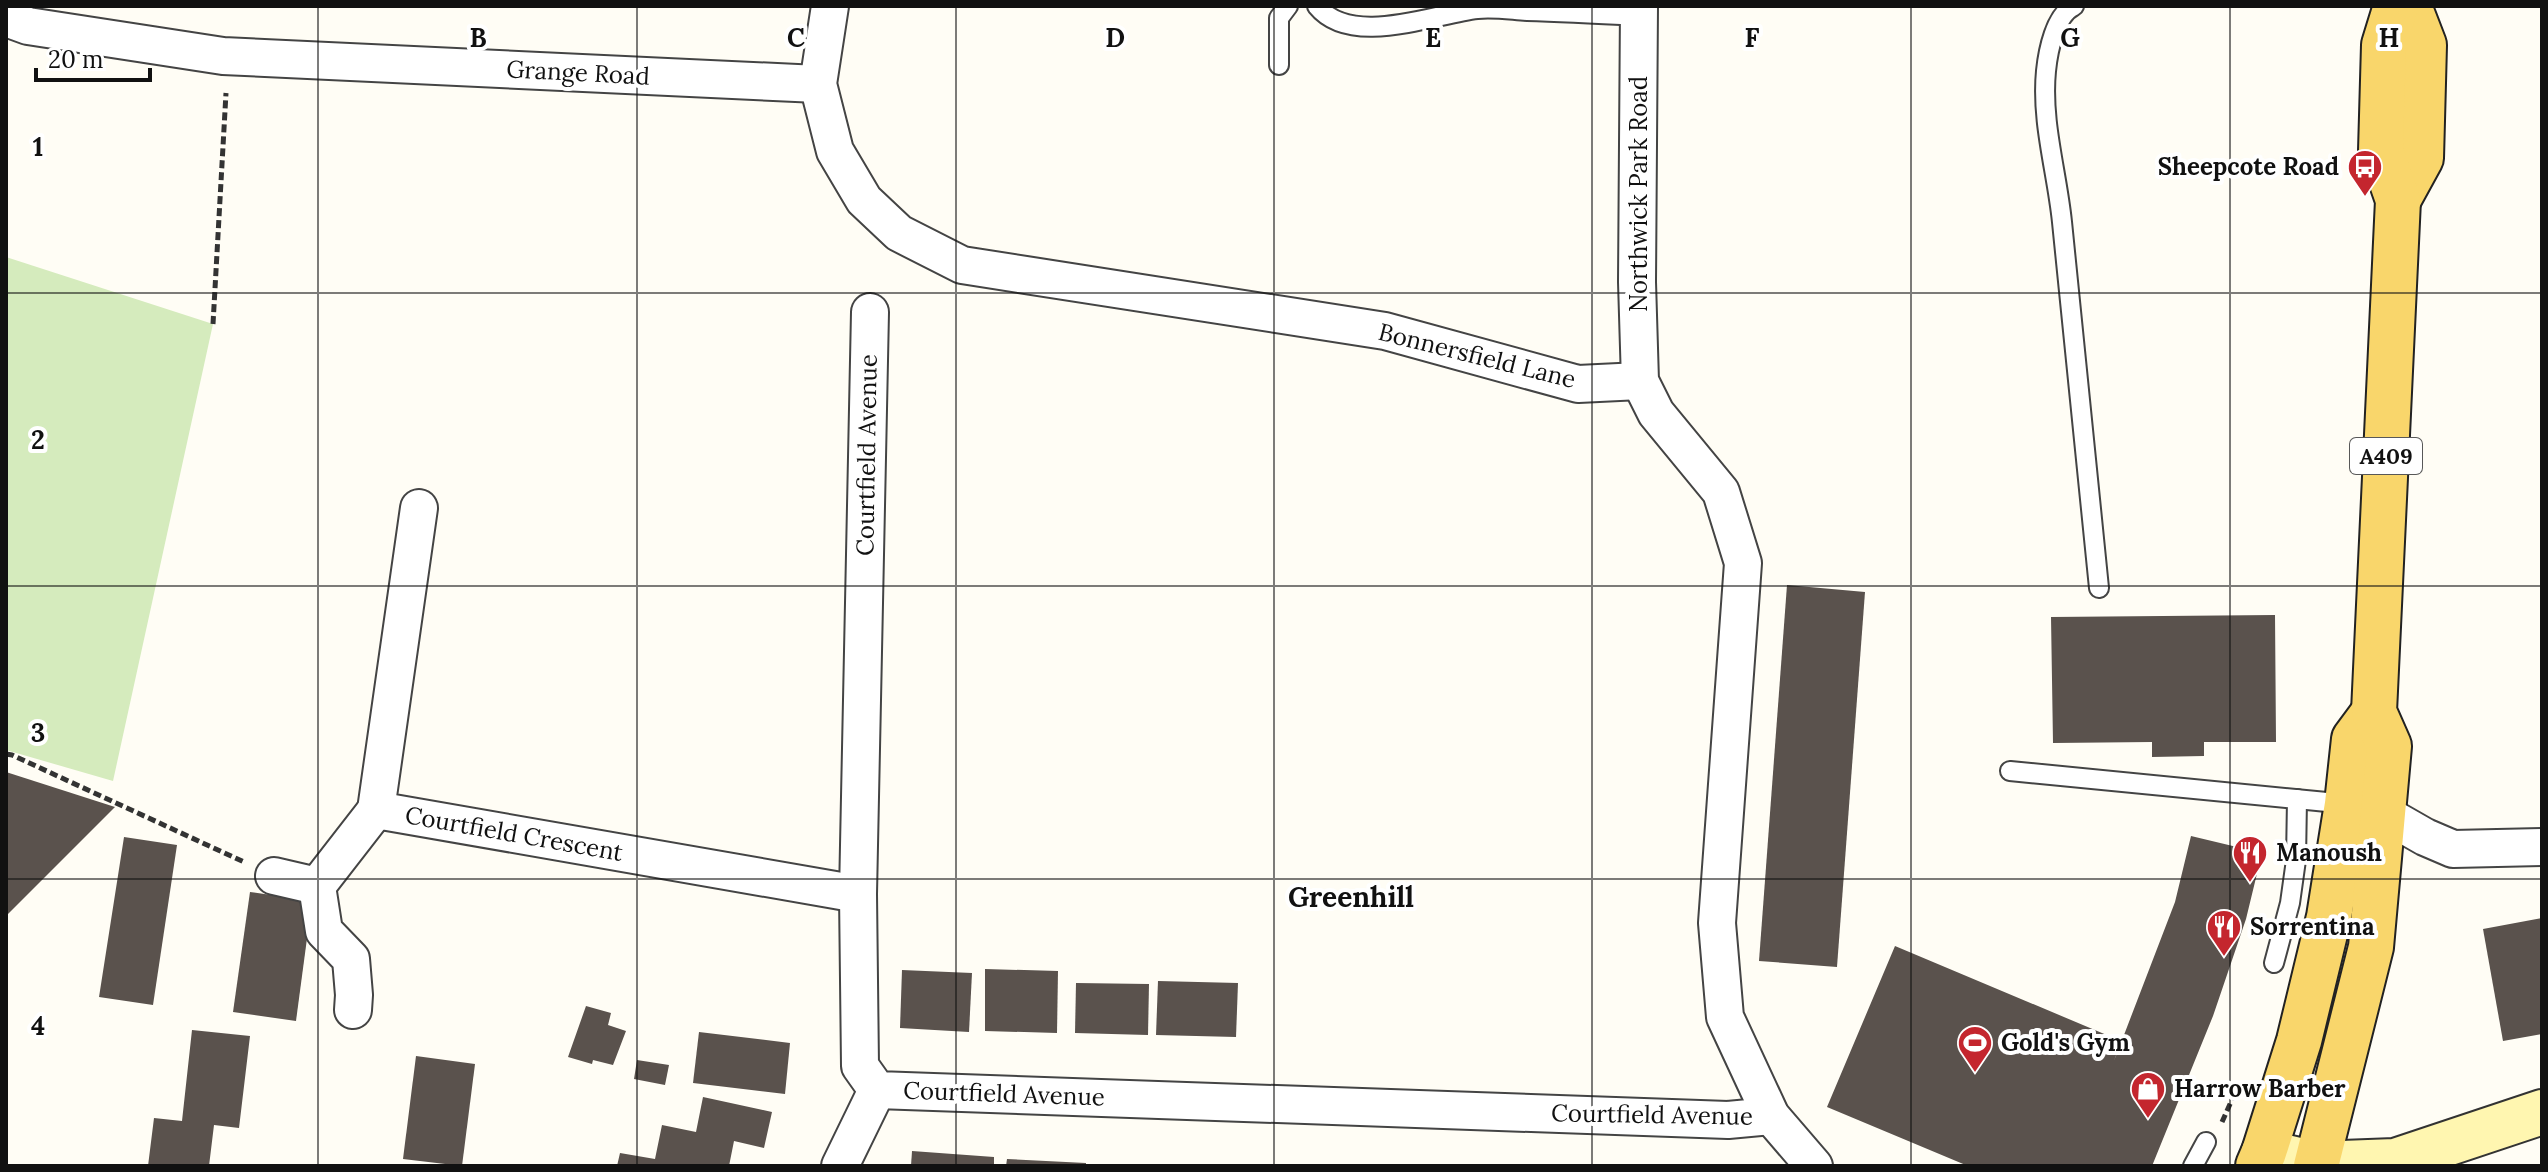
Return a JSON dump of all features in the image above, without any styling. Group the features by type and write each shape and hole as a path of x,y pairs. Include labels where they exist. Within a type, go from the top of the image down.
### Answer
{"main road":[{"name":"A409","path":"2316,1165 2371,947 2365,809 2354,739 2374,712 2398,200 2381,151 2384,45 2396,6"},
{"name":"A409","path":"2398,200 2421,158 2424,45 2409,6"},
{"name":"A409","path":"2261,1159 2299,1041 2329,917 2365,809"},
{"path":"2261,1159 2316,1165 2395,1161 2542,1112"}],"street":[{"path":"818,84 830,6"},
{"name":"Northwick Park Road","path":"1639,11 1637,282 1640,381"},
{"name":"Grange Road","path":"6,18 28,26 223,56 818,84"},
{"name":"Bonnersfield Lane","path":"818,84 835,151 864,200 899,233 962,265 1385,331 1578,384 1640,381"},
{"name":"Courtfield Avenue","path":"870,312 858,894 860,1066 877,1090 1728,1120 1771,1116"},
{"path":"1640,381 1656,413 1721,492 1743,563 1717,923 1725,1017 1771,1116 1814,1166"},
{"name":"Courtfield Crescent","path":"419,508 376,810 858,894"},
{"path":"2365,809 2453,849 2542,847"},
{"path":"353,1010 351,959 324,931 317,886 376,810"},
{"path":"274,876 317,886"},
{"path":"840,1166 877,1090"}],"lane":[{"path":"1279,65 1279,18 1288,6"},
{"path":"1317,6 1338,21 1366,26 1400,25 1479,9 1639,11"},
{"path":"1399,6 1400,25"},
{"path":"2074,6 2068,9 2056,30 2046,68 2045,106 2061,212 2099,588"},
{"path":"2010,771 2297,799 2365,809"},
{"path":"2274,963 2290,903 2296,860 2297,799"},
{"path":"2193,1166 2206,1142"}],"path":[{"path":"213,324 226,96 223,56"},
{"path":"6,754 274,876"},
{"path":"2206,1142 2221,1125 2241,1078"}],"green space":[{"path":"6,257 213,324 113,781 6,750"}],"building":[{"path":"1787,585 1865,592 1837,967 1759,961"},
{"path":"2275,615 2276,742 2204,742 2204,756 2152,757 2152,742 2053,743 2051,617"},
{"path":"6,772 115,807 6,916"},
{"name":"Gold's Gym","path":"2191,836 2262,853 2246,919 2213,1016 2152,1166 1968,1166 1827,1107 1895,946 2121,1041 2114,1061 2175,902"},
{"path":"124,837 177,845 153,1005 99,997"},
{"path":"250,892 312,901 296,1021 233,1012"},
{"path":"2542,918 2542,1034 2503,1041 2483,929"},
{"path":"985,969 1058,971 1057,1033 985,1031"},
{"path":"902,970 972,973 969,1032 900,1028"},
{"path":"1158,981 1238,983 1236,1037 1156,1035"},
{"path":"1076,983 1149,984 1148,1035 1075,1033"},
{"path":"586,1006 611,1013 608,1025 626,1031 613,1065 593,1060 592,1064 568,1057"},
{"path":"192,1030 250,1036 239,1128 214,1125 209,1166 148,1166 154,1118 182,1121"},
{"path":"699,1032 790,1043 785,1094 693,1083"},
{"path":"416,1056 475,1064 462,1166 403,1159"},
{"path":"637,1060 669,1065 665,1085 634,1079"},
{"path":"703,1097 772,1112 764,1148 734,1141 729,1166 617,1166 620,1153 655,1159 662,1125 696,1132"},
{"path":"912,1151 994,1157 994,1166 911,1166"},
{"path":"1007,1159 1086,1163 1086,1166 1006,1166"}],"place":[{"name":"Sheepcote Road","path":"2365,198"},
{"name":"Manoush","path":"2250,884"},
{"name":"Sorrentina","path":"2224,958"},
{"name":"Gold's Gym","path":"1975,1074"},
{"name":"Harrow Barber","path":"2148,1120"}],"district":[{"name":"Greenhill","path":"1351,897"}]}
